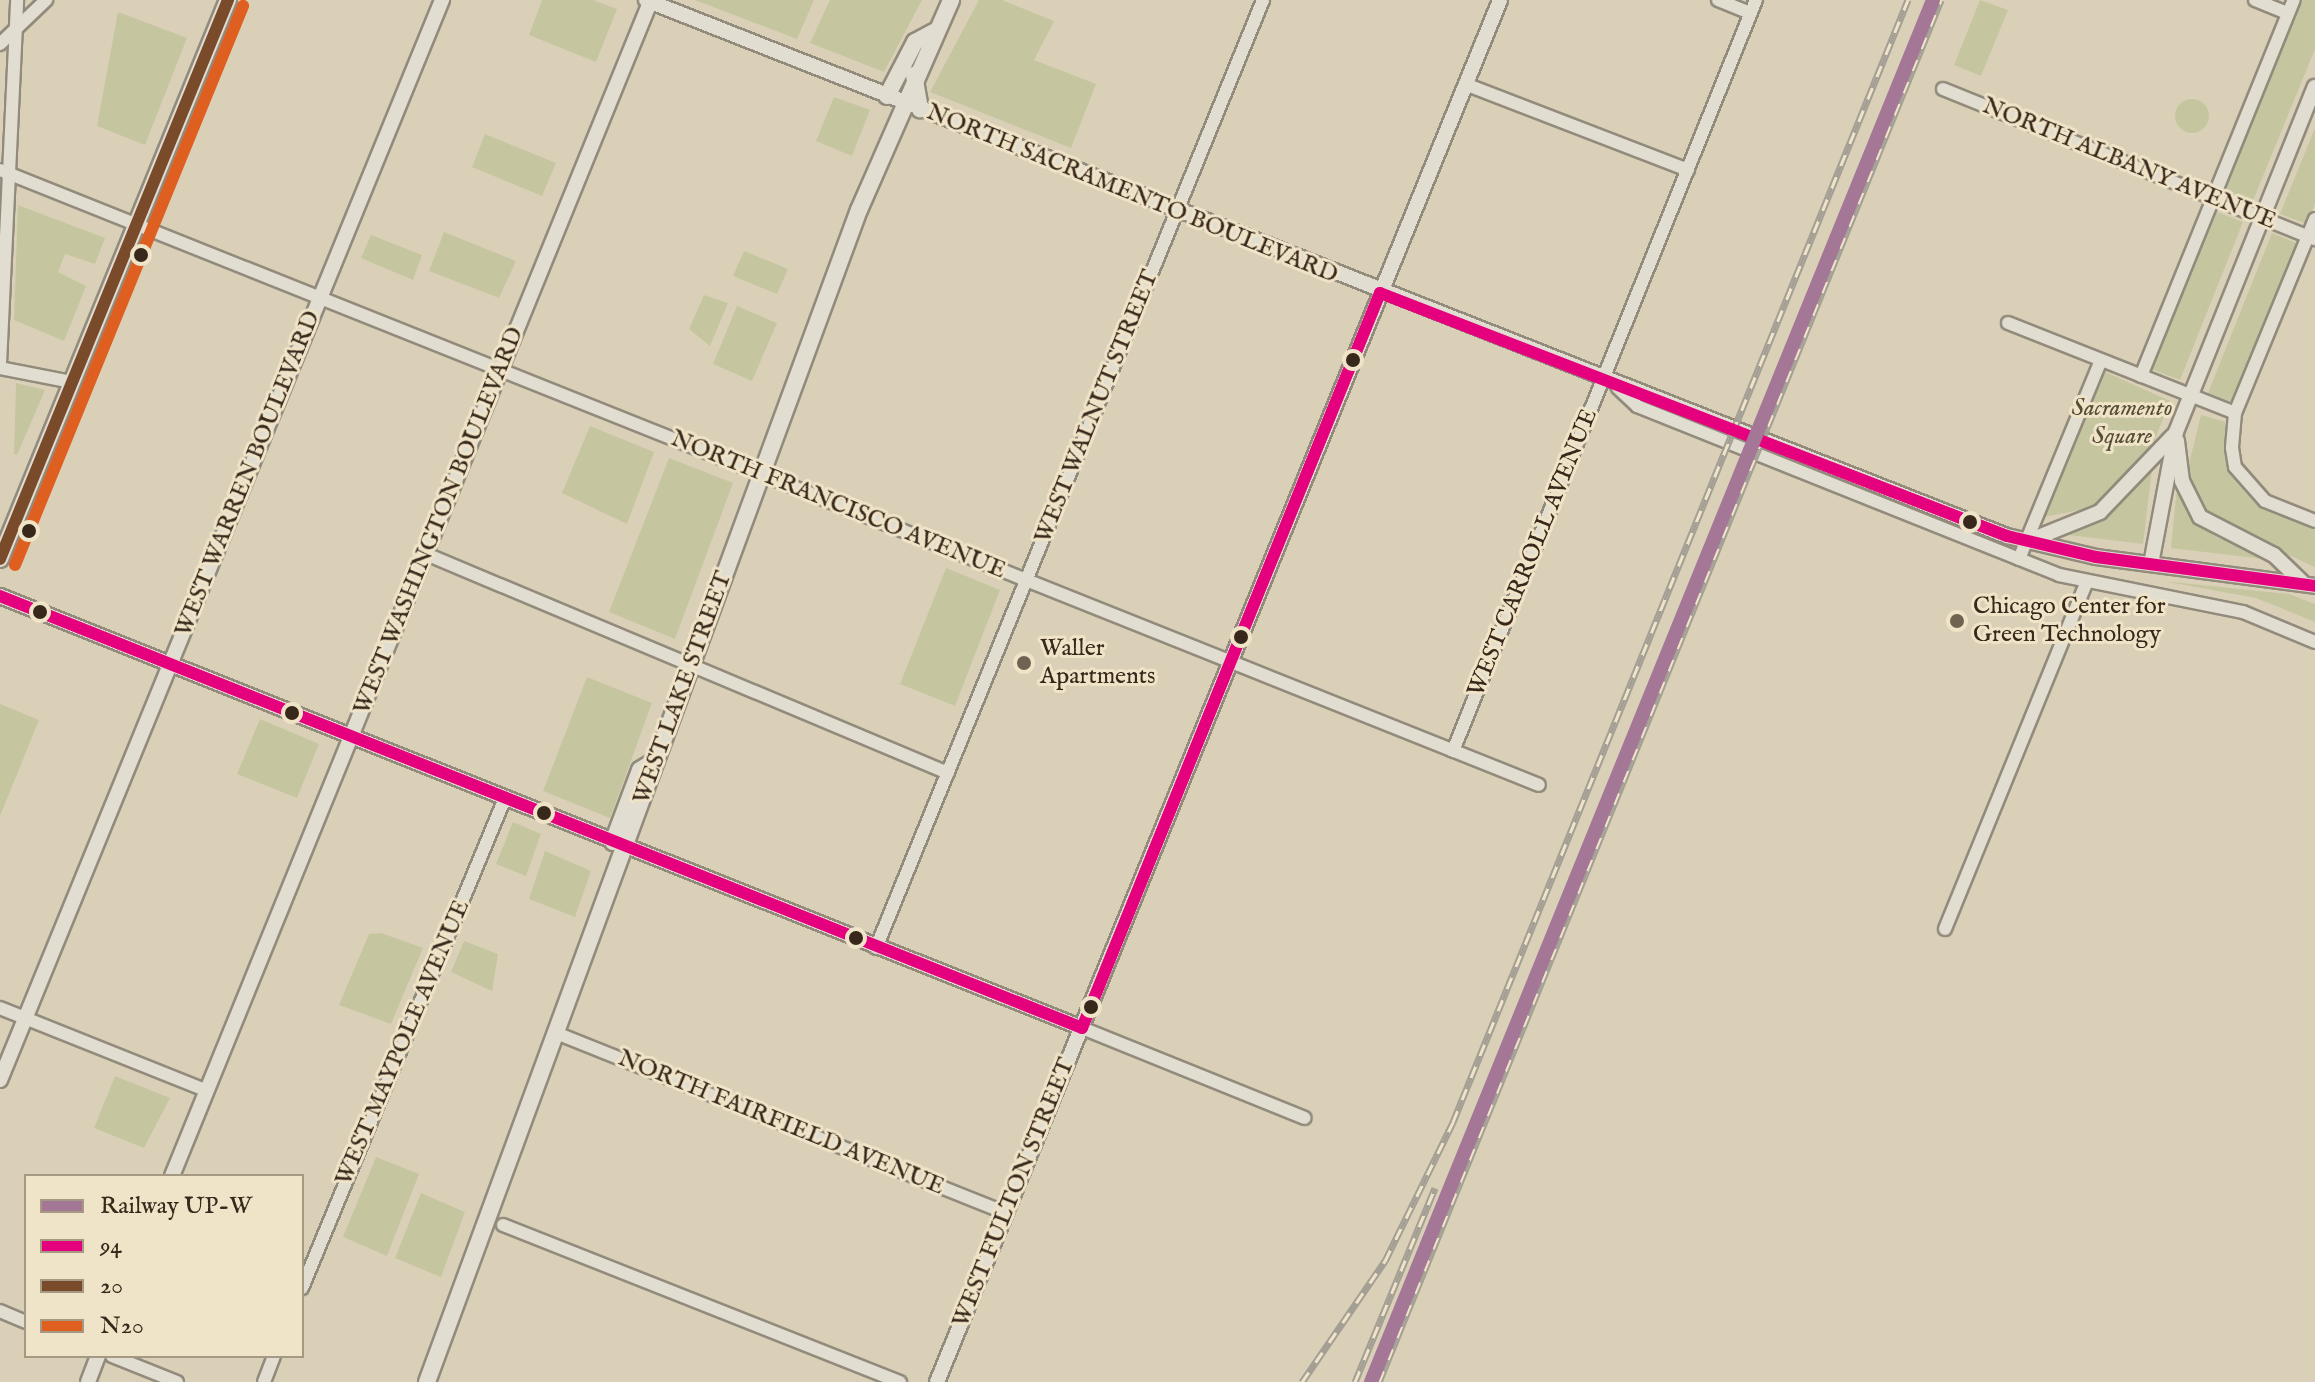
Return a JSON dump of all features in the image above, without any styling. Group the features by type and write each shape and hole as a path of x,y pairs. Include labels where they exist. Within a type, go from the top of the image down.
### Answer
{"main road":[{"path":"0,559 228,0"},
{"name":"WEST LAKE STREET","path":"427,1382 611,884 619,848 656,760 900,101 951,0"},
{"path":"888,133 900,101 915,42 934,32"}],"street":[{"path":"17,0 4,172 0,366 72,382"},
{"path":"0,44 46,0"},
{"name":"WEST WARREN BOULEVARD","path":"0,1080 442,0"},
{"name":"WEST WALNUT STREET","path":"876,948 1263,0"},
{"name":"WEST FULTON STREET","path":"937,1382 1500,0"},
{"path":"1718,0 1751,13"},
{"name":"WEST CARROLL AVENUE","path":"1453,751 1756,0"},
{"path":"2255,0 2288,13"},
{"path":"2141,376 2294,0"},
{"name":"NORTH SACRAMENTO BOULEVARD","path":"649,1 1602,382 2026,542 2151,564 2309,584"},
{"name":"WEST WASHINGTON BOULEVARD","path":"173,1174 649,1"},
{"path":"1465,84 1688,170"},
{"path":"2151,564 2176,432 2315,87"},
{"name":"NORTH ALBANY AVENUE","path":"1943,89 2311,238"},
{"name":"NORTH FRANCISCO AVENUE","path":"4,172 1539,785"},
{"path":"2315,219 2311,238 2235,413 2234,457 2246,484 2265,501 2315,521"},
{"path":"2008,323 2235,413"},
{"path":"2019,559 2101,360"},
{"name":"NORTH SACRAMENTO BOULEVARD","path":"1618,388 1637,406 2019,559 2086,583 2243,612 2315,642"},
{"path":"2026,542 2100,512 2176,432"},
{"path":"2176,432 2182,481 2200,517 2274,555 2309,584"},
{"path":"426,554 677,654 697,650"},
{"path":"1945,929 2086,583"},
{"path":"0,596 505,798 619,848 1305,1118"},
{"path":"677,654 689,671 948,773"},
{"name":"WEST MAYPOLE AVENUE","path":"304,1283 505,798"},
{"path":"0,1008 207,1091"},
{"name":"NORTH FAIRFIELD AVENUE","path":"556,1033 1006,1213"},
{"path":"488,1220 900,1382"},
{"path":"0,1311 24,1321"},
{"path":"88,1382 97,1358"},
{"path":"117,1358 177,1382"},
{"path":"264,1382 273,1358"}],"green space":[{"path":"542,0 593,0 617,9 596,62 529,35"},
{"path":"695,0 814,0 797,39"},
{"path":"830,0 922,0 884,72 810,43"},
{"path":"979,0 1002,0 1054,21 1034,60 1096,84 1071,148 930,92"},
{"path":"1980,0 2008,10 1981,76 1954,65"},
{"path":"2303,0 2315,0 2315,49 2252,203 2224,192"},
{"path":"118,12 187,38 145,145 97,126"},
{"path":"834,97 870,110 852,156 816,141"},
{"path":"2192,99 2204,104 2209,116 2204,128 2192,133 2180,128 2175,116 2180,104"},
{"path":"2315,128 2315,204 2307,224 2280,214"},
{"path":"485,134 556,163 542,196 472,167"},
{"path":"18,205 105,238 95,264 65,254 58,272 86,286 64,341 14,320"},
{"path":"2214,211 2243,222 2180,380 2151,369"},
{"path":"444,232 516,261 499,298 429,271"},
{"path":"2272,233 2299,244 2234,403 2208,393"},
{"path":"371,235 422,255 413,280 361,258"},
{"path":"744,251 788,269 777,294 733,276"},
{"path":"704,295 728,303 710,346 689,329"},
{"path":"737,306 777,323 752,381 713,364"},
{"name":"Sacramento Square","path":"2103,371 2170,401 2155,439 2140,466 2095,507 2044,517"},
{"path":"16,383 45,390 17,455 14,454"},
{"name":"Sacramento Square","path":"2201,415 2225,422 2230,475 2257,506 2315,530 2315,567 2218,523 2198,504 2187,472"},
{"path":"590,426 654,452 627,524 562,493"},
{"path":"669,458 733,483 675,639 609,612"},
{"name":"Sacramento Square","path":"2152,469 2143,544 2069,535 2109,513"},
{"name":"Sacramento Square","path":"2177,487 2196,521 2216,537 2272,560 2171,548"},
{"path":"946,568 1000,590 955,706 900,684"},
{"path":"2163,581 2289,594 2315,604 2315,622 2256,598"},
{"path":"587,677 652,703 610,818 543,791"},
{"path":"0,704 39,720 0,816"},
{"path":"260,719 319,744 297,798 237,774"},
{"path":"513,822 541,834 526,876 496,864"},
{"path":"545,851 591,871 575,917 529,899"},
{"path":"381,933 423,948 391,1024 339,1005 369,934"},
{"path":"464,941 498,954 492,991 451,972"},
{"path":"115,1076 170,1098 144,1148 94,1128"},
{"path":"376,1157 419,1174 387,1256 343,1237"},
{"path":"421,1193 465,1212 441,1277 395,1258"}],"railway":[{"path":"1302,1382 1385,1261 1453,1122 1908,0"},
{"path":"1379,1382 1941,0"},
{"path":"1355,1382 1435,1188"}],"rail line":[{"name":"UP-W","path":"1371,1382 1933,0"}],"transit line":[{"name":"20","path":"0,559 228,0"},
{"name":"N20","path":"15,565 243,6"},
{"name":"94","path":"1380,293 2007,536 2096,557 2315,586"},
{"name":"94","path":"1082,1028 1380,293"},
{"name":"94","path":"0,596 1082,1028"}],"place":[{"name":"Chicago Center for Green Technology","path":"1957,621"},
{"name":"Waller Apartments","path":"1024,663"}]}
